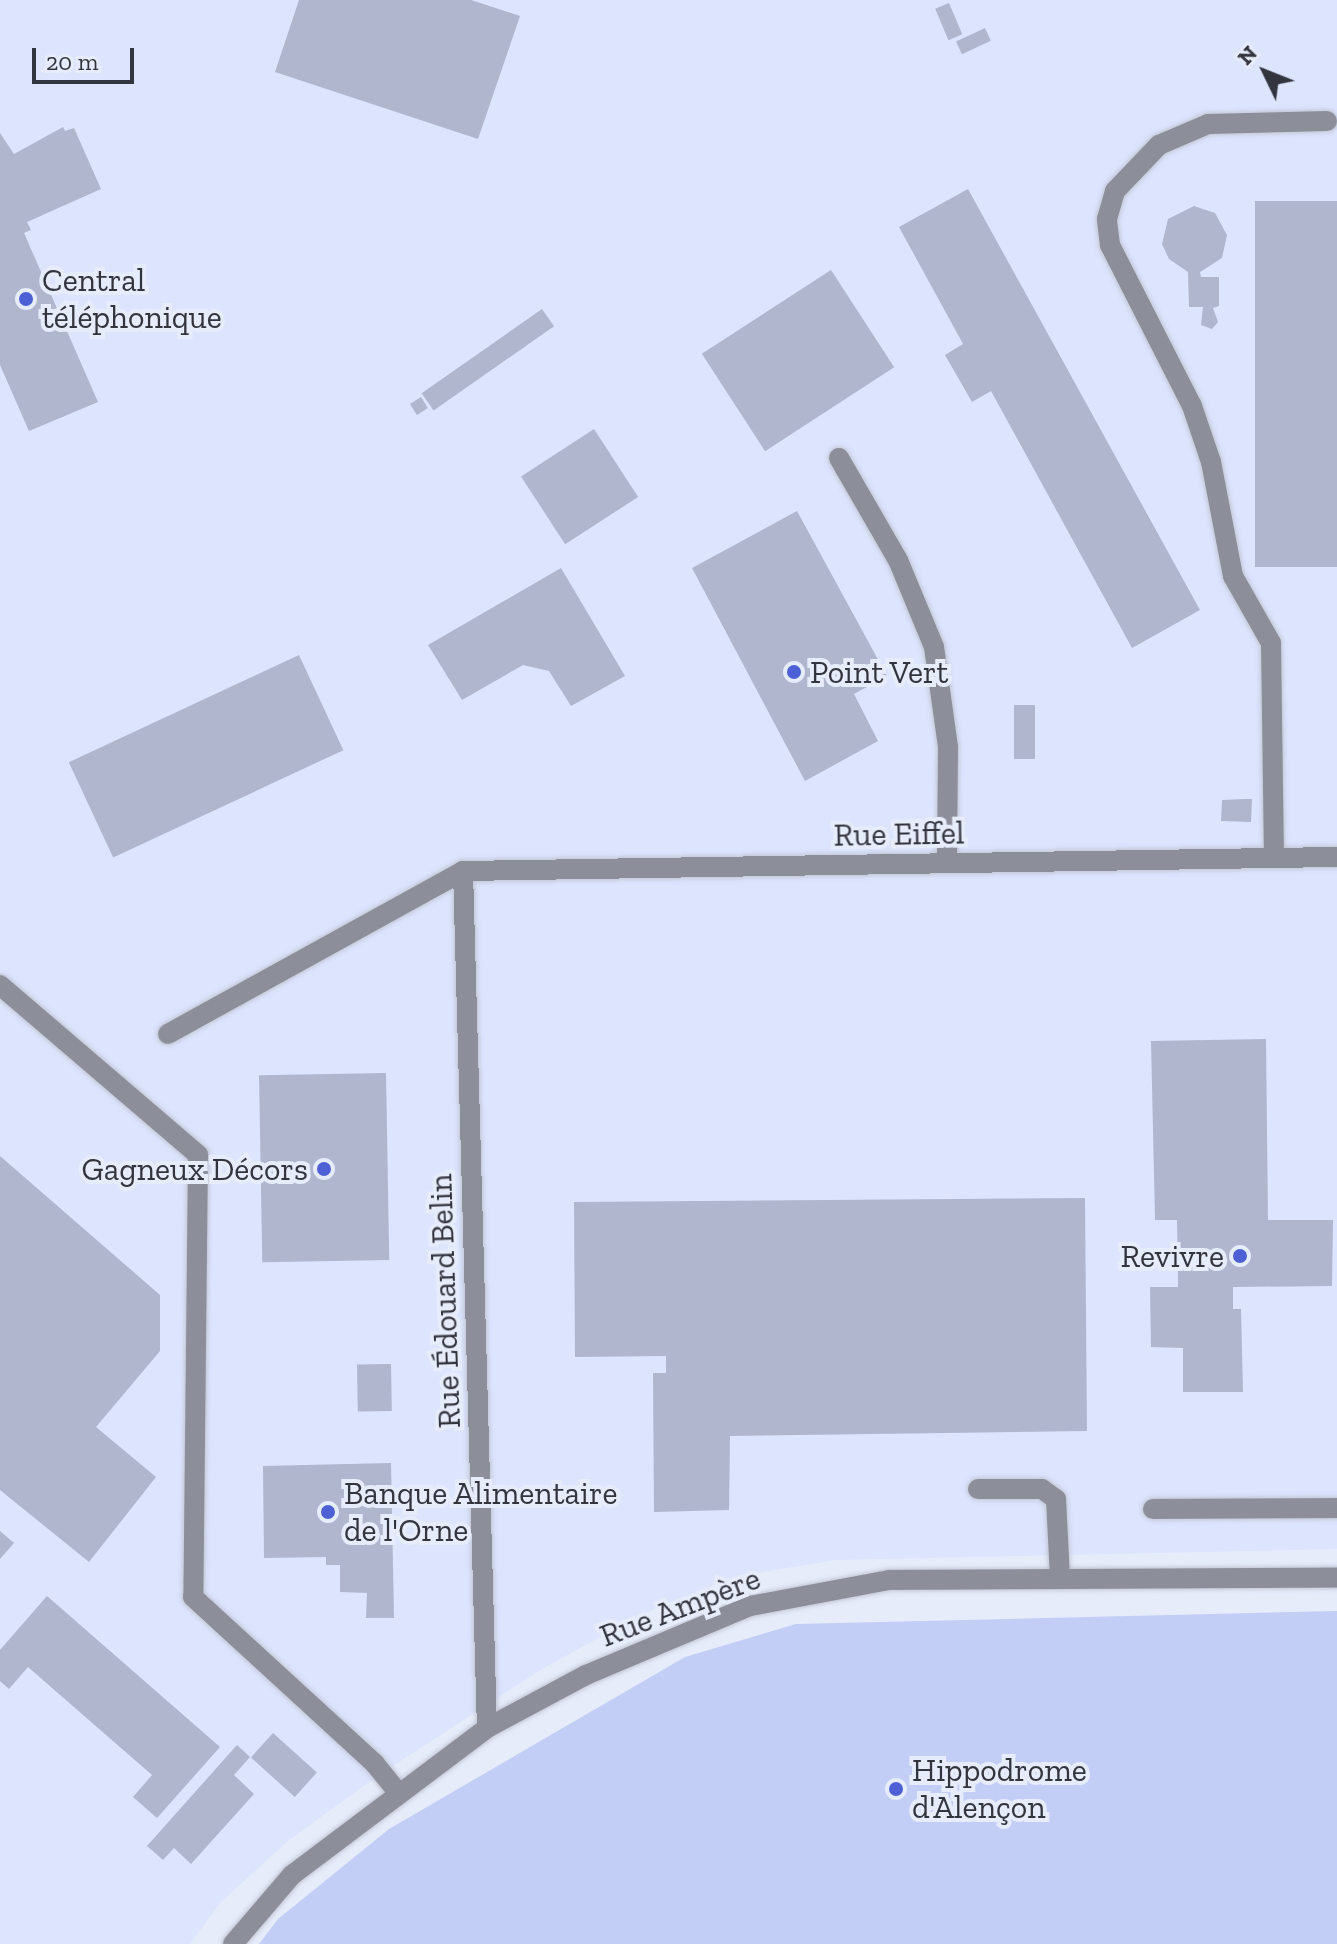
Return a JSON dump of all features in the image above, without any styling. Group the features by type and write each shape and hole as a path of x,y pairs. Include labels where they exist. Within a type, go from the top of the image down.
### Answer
{"street":[{"path":"1274,858 1271,643 1233,576 1211,462 1192,406 1110,245 1107,219 1115,191 1159,145 1208,124 1327,121"},
{"path":"839,458 898,560 934,647 948,747 947,863"},
{"name":"Rue Eiffel","path":"463,871 1337,857"},
{"path":"168,1034 463,871"},
{"name":"Rue Édouard Belin","path":"463,871 487,1728"},
{"path":"0,985 198,1155 193,1597 375,1764 399,1794"},
{"path":"978,1489 1042,1489 1056,1499 1060,1579"},
{"path":"1153,1509 1337,1508"},
{"name":"Rue Ampère","path":"233,1944 292,1875 487,1728 586,1675 750,1606 889,1580 1337,1578"}],"shaded area":[{"path":"0,0 1337,0 1337,1549 836,1560 737,1576 640,1615 542,1669 376,1777 288,1841 221,1902 190,1944 0,1944"},
{"name":"Hippodrome d'Alençon","path":"1337,1611 1337,1944 259,1944 278,1919 389,1829 685,1657 796,1624"}],"building":[{"path":"299,0 471,0 520,16 478,139 275,72"},
{"path":"949,3 962,34 948,40 935,9"},
{"path":"985,28 991,41 962,54 956,42"},
{"name":"Central téléphonique","path":"63,127 65,131 74,128 101,189 27,222 31,230 24,233 98,402 29,431 0,365 0,133 14,154"},
{"path":"968,189 1200,610 1132,648 991,391 972,402 945,355 963,344 899,227"},
{"path":"1255,201 1337,201 1337,567 1255,567"},
{"path":"1194,206 1215,213 1227,235 1222,258 1200,272 1201,277 1219,277 1219,306 1213,308 1218,322 1212,329 1201,325 1203,307 1189,307 1188,272 1169,259 1162,244 1168,219"},
{"path":"831,270 894,367 765,451 702,354"},
{"path":"542,309 554,326 434,411 422,393"},
{"path":"421,397 428,408 417,415 410,404"},
{"path":"594,429 638,497 565,544 521,476"},
{"path":"797,511 887,676 854,694 878,741 805,781 692,568"},
{"path":"561,568 625,676 571,706 549,671 523,665 462,700 428,645"},
{"path":"299,655 343,750 113,858 69,762"},
{"path":"1014,705 1035,705 1035,759 1014,759"},
{"path":"1252,799 1251,822 1221,821 1222,800"},
{"path":"1266,1039 1268,1220 1333,1220 1332,1286 1233,1287 1233,1309 1241,1309 1243,1392 1183,1392 1183,1348 1151,1347 1150,1287 1178,1287 1178,1275 1177,1220 1155,1220 1151,1041"},
{"name":"Gagneux Décors","path":"386,1073 389,1260 262,1262 259,1075"},
{"path":"0,1156 160,1295 160,1351 96,1427 156,1477 89,1562 0,1490"},
{"path":"1085,1198 1087,1431 730,1436 729,1510 654,1512 653,1373 666,1373 666,1356 575,1357 574,1202"},
{"path":"391,1364 392,1411 358,1412 357,1365"},
{"name":"Banque Alimentaire de l'Orne","path":"391,1463 394,1618 366,1618 367,1593 340,1592 340,1565 326,1565 326,1557 264,1558 263,1466"},
{"path":"0,1531 14,1543 0,1559"},
{"path":"47,1596 220,1747 157,1818 133,1797 152,1775 28,1667 9,1689 0,1681 0,1650"},
{"path":"273,1733 317,1772 295,1797 251,1758"},
{"path":"237,1745 250,1757 234,1775 254,1794 191,1864 174,1848 163,1860 147,1846"}],"place":[{"name":"Central téléphonique","path":"26,299"},
{"name":"Point Vert","path":"794,672"},
{"name":"Gagneux Décors","path":"324,1169"},
{"name":"Revivre","path":"1240,1256"},
{"name":"Banque Alimentaire de l'Orne","path":"328,1512"},
{"name":"Hippodrome d'Alençon","path":"896,1789"}]}
